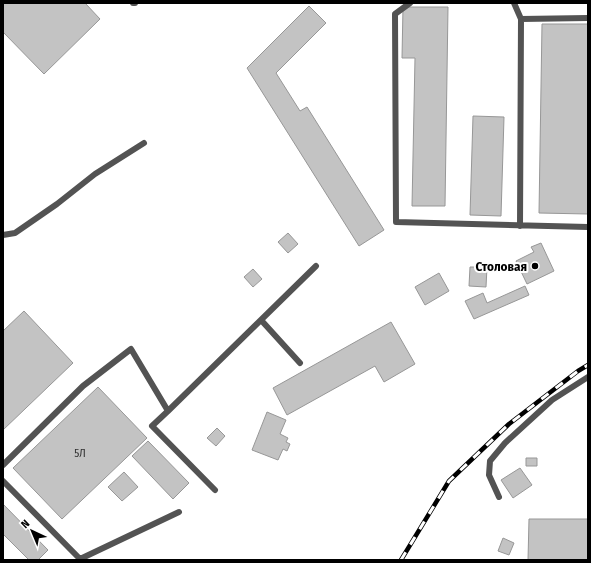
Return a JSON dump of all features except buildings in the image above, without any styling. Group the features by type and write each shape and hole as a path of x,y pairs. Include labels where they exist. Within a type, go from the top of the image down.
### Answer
{"lane":[{"path":"410,3 395,14 396,222 520,226 588,226"},
{"path":"514,3 520,19 520,226"},
{"path":"520,19 588,18"},
{"path":"3,234 15,233 57,204 95,174 144,143"},
{"path":"214,490 152,426 316,266"},
{"path":"261,320 300,362"},
{"path":"3,465 83,386 131,349 168,412"},
{"path":"499,497 489,475 490,462 505,443 552,400 588,377"},
{"path":"3,481 80,559 179,512"}],"railway":[{"path":"401,560 449,481 509,424 588,365"}],"place":[{"name":"Столовая","path":"535,266"}]}
